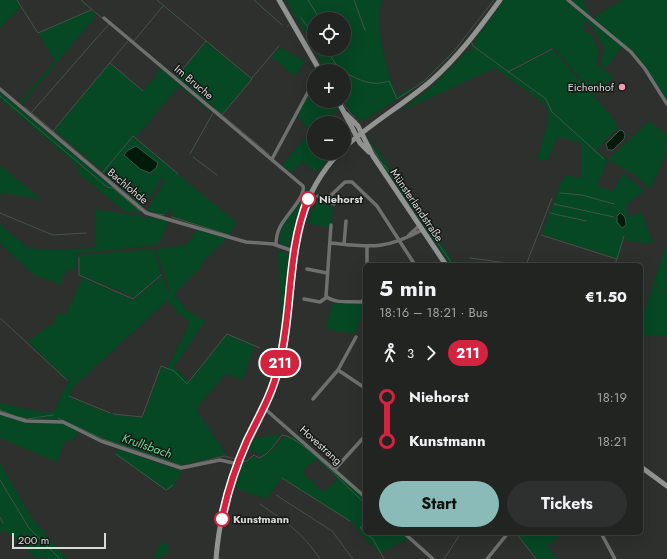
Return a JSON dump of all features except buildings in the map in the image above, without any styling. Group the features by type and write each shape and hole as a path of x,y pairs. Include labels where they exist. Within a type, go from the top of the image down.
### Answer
{"main road":[{"path":"279,0 316,64"},
{"path":"351,141 359,134 412,96 444,68 466,45 500,0"},
{"name":"Münsterlandstraße","path":"342,108 420,228 445,263"},
{"path":"216,559 223,511 238,464 264,408 275,380 282,352 293,251 300,220 308,199 320,177 333,160"},
{"path":"643,468 667,486"}],"street":[{"path":"568,0 631,52 645,69 667,104"},
{"name":"Im Bruche","path":"104,18 301,184 304,188 303,194 280,226 276,236 276,245"},
{"name":"Bachlohde","path":"0,89 146,213 246,242 276,245 293,251"},
{"path":"272,159 307,94"},
{"path":"326,200 345,182 352,182 377,206 398,241 414,263"},
{"path":"318,196 334,204"},
{"path":"344,244 346,221"},
{"path":"327,297 327,273 331,243 331,225"},
{"path":"331,243 367,247 387,246 408,236 420,228"},
{"path":"367,247 367,263"},
{"path":"307,269 327,273"},
{"path":"304,299 320,302 327,297"},
{"path":"327,297 337,300 361,302 363,305"},
{"path":"313,399 338,370 356,337"},
{"path":"338,370 363,387"},
{"name":"Hovestrang","path":"264,408 363,495"},
{"path":"0,413 26,422 63,422 101,441 181,468 220,460 238,464"},
{"path":"335,469 363,438"},
{"path":"406,535 433,559"},
{"path":"487,559 506,535"},
{"path":"602,535 615,559"}],"green space":[{"path":"0,0 18,0 21,6 0,28"},
{"path":"286,0 383,0 380,8 380,33 382,48 390,76 397,96 410,88 411,91 362,121 355,116 348,108 351,108 351,64 323,64 318,56 351,56 351,12 307,12 307,37"},
{"path":"504,0 565,0 622,46 606,68 600,64 605,49 592,26 585,20 584,31 592,35 599,52 596,64 614,77 595,95 553,47 508,71 510,72 552,49 616,121 617,129 597,150 608,160 597,185 613,192 623,173 644,190 625,206 629,217 641,212 653,244 624,240 626,232 617,258 542,234 562,180 568,175 582,178 582,143 557,137 548,159 537,160 547,126 546,105 495,68 399,112 433,86 467,51 470,51 475,45 473,43"},
{"path":"570,0 583,0 591,17"},
{"path":"623,0 667,0 667,100 641,61 602,26 603,23 600,24 594,19 595,16"},
{"path":"91,10 97,15 22,104 20,102 55,61 38,33"},
{"path":"206,42 251,79 222,114 177,77"},
{"path":"280,47 305,62 295,76 271,57"},
{"path":"110,63 143,91 161,69 210,110 209,111 179,86 136,137 133,135 114,159 133,137 236,222 229,235 173,217 171,208 166,215 147,210 165,180 162,178 143,207 55,130","holes":["127,151 149,157 158,163 151,172 124,155"]},
{"path":"0,92 141,211 139,213 124,211 77,172 80,168 0,99"},
{"path":"307,97 307,108 338,108 339,110 330,116 307,116 307,128 297,115"},
{"path":"649,121 667,135 664,157 650,189 635,175 608,160"},
{"path":"307,136 307,160 328,160 316,172 302,161 292,173 282,165"},
{"path":"368,136 455,263 449,263 383,166"},
{"path":"0,165 41,199 0,193"},
{"path":"307,189 308,190 287,247 279,242 282,226"},
{"path":"318,197 333,207 330,228 307,223"},
{"path":"95,209 169,221 158,245 77,253 76,270 68,270 64,275 61,285 33,274 0,243 0,224 27,247 46,250 96,248"},
{"path":"198,229 225,237 225,240 201,263 203,265 174,294 187,310 205,321 174,367 189,382 227,335 254,346 243,380 226,374 199,405 197,411 225,452 223,455 182,465 103,439 104,436 102,435 100,439 80,430 73,440 65,441 57,462 0,438 0,403 46,413 54,411 65,388 70,382 28,341 55,322 56,315 67,313 82,278 134,300 162,276 168,293 170,291 156,249 186,245","holes":["168,300 178,313 190,322 167,369 162,367 143,418 110,414 69,397 73,387"]},
{"path":"667,244 667,291 653,284"},
{"path":"154,249 161,274 135,297 79,275 79,257 81,255"},
{"path":"281,250 289,255 282,336 274,375 279,343 281,313 278,252"},
{"path":"653,285 667,292 667,336 643,335 643,316"},
{"path":"332,303 360,304 362,306 360,321 355,334 326,329"},
{"path":"280,434 275,445 263,456 248,449 253,439"},
{"path":"284,436 293,439 295,437 363,497 363,535 404,535 407,538 406,540 379,553 358,531 354,523 282,478 266,499 237,489 236,484 243,464 253,456 261,459 276,446","holes":["316,459 338,479 323,492 302,472"]},
{"path":"117,449 182,471 174,485 168,491 115,454"},
{"path":"0,463 34,521 68,559 37,559 5,530 0,533 0,518 4,523 0,515"},
{"path":"519,535 561,535 547,546 557,559 537,559"},
{"path":"161,542 170,546 166,555 162,554 160,559 153,559"}],"shaded area":[{"path":"620,130 623,131 625,135 624,139 613,150 608,150 606,144"},
{"path":"136,146 158,163 156,168 150,173 140,169 124,155 127,151"},
{"path":"620,213 624,216 626,221 626,225 622,228 617,222 617,216"}],"waterway":[{"path":"17,0 38,33 91,10"},
{"path":"81,0 102,18"},
{"path":"157,0 252,79 222,115"},
{"path":"254,0 282,25"},
{"path":"282,0 319,64"},
{"path":"308,0 316,12"},
{"path":"354,0 365,30"},
{"path":"351,76 371,83 383,83 389,81 397,99 423,82 454,51 494,0"},
{"path":"134,41 163,6"},
{"path":"301,18 307,26"},
{"path":"32,112 109,24"},
{"path":"53,131 128,41"},
{"path":"177,76 206,41"},
{"path":"472,43 473,46 546,99 552,112 604,159"},
{"path":"252,78 279,46"},
{"path":"508,72 552,49"},
{"path":"331,56 336,64"},
{"path":"110,63 143,91"},
{"path":"0,96 107,187 113,188 140,211"},
{"path":"25,107 143,208 150,213 164,215"},
{"path":"347,108 357,121"},
{"path":"215,109 269,154"},
{"path":"190,154 213,113"},
{"path":"103,172 133,136 178,174"},
{"path":"370,144 452,263"},
{"path":"193,157 217,175"},
{"path":"560,193 582,195 614,204"},
{"path":"300,236 314,195"},
{"path":"527,263 552,198"},
{"path":"554,204 614,217"},
{"path":"0,213 53,235 86,233"},
{"path":"550,213 586,221"},
{"path":"172,217 229,235"},
{"path":"541,235 617,259"},
{"path":"616,263 624,236"},
{"path":"298,249 299,243"},
{"path":"290,324 296,256"},
{"path":"79,257 79,275 133,299 161,275"},
{"path":"470,258 507,263"},
{"path":"0,318 67,380"},
{"path":"113,414 142,417 161,366 174,371 187,384 227,334 260,348"},
{"path":"69,396 110,413"},
{"name":"Krullsbach","path":"0,410 15,416"},
{"name":"Krullsbach","path":"18,417 27,419 53,415"},
{"name":"Krullsbach","path":"58,418 103,439 182,466 187,465"},
{"name":"Krullsbach","path":"242,462 247,461 254,455 259,458 263,456 282,435 301,444 363,501"},
{"path":"116,454 166,490 173,485"},
{"name":"Krullsbach","path":"192,464 224,456 236,459"},
{"path":"282,478 350,521"},
{"path":"0,480 29,528 60,559"},
{"path":"276,495 332,531 353,559"},
{"path":"260,504 300,534 320,559"},
{"path":"0,517 3,523"},
{"name":"Krullsbach","path":"363,525 360,528 363,530"},
{"name":"Krullsbach","path":"368,535 373,539 384,559"},
{"path":"444,559 460,535"},
{"path":"518,535 536,559"}],"bus line":[{"name":"211","path":"222,519 229,488 247,442 272,390 278,369 285,335 293,251 300,220 308,199"}],"place":[{"name":"Eichenhof","path":"622,87"},
{"name":"Niehorst","path":"308,199"},
{"name":"Kunstmann","path":"222,519"}]}
